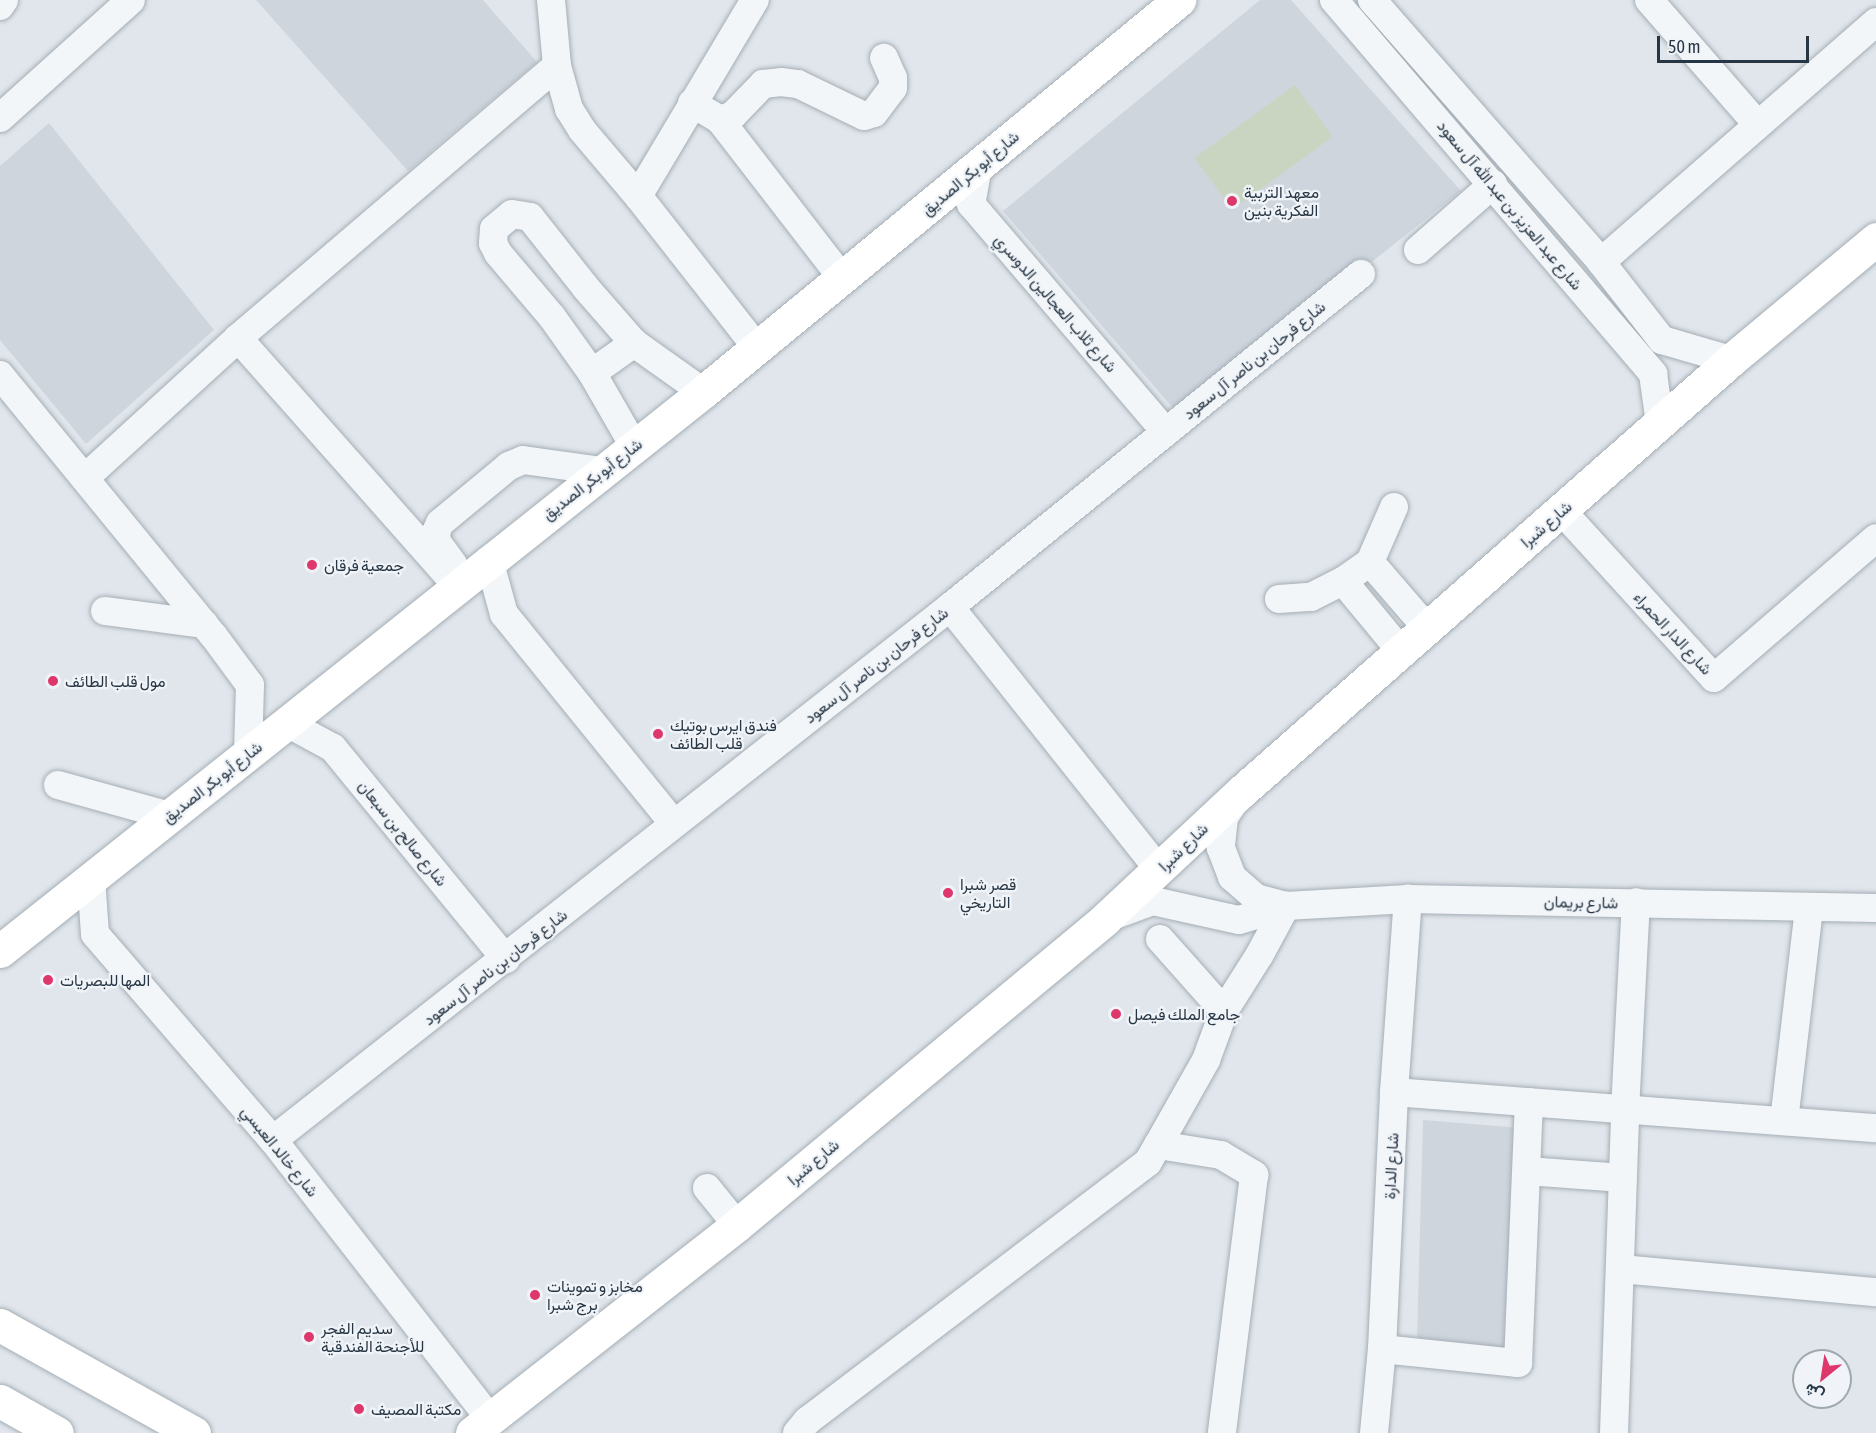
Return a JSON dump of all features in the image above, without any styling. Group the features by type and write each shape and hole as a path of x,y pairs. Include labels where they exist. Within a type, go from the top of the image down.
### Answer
{"main road":[{"name":"شارع أبو بكر الصديق","path":"0,951 703,392 1179,0"},
{"name":"شارع شبرا","path":"481,1426 737,1226 1105,919 1242,791 1731,360 1876,240"},
{"path":"0,1325 194,1433"},
{"path":"0,1401 45,1430"}],"street":[{"path":"0,6 4,0"},
{"path":"0,118 131,0"},
{"path":"551,0 560,86 569,109 582,130 638,196 757,348"},
{"path":"638,196 755,0"},
{"name":"شارع عبد العزيز بن عبد الله آل سعود","path":"1334,0 1653,374 1660,423"},
{"path":"1649,0 1757,124"},
{"name":"شارع عبد العزيز بن عبد الله آل سعود","path":"1378,2 1601,262 1662,340 1731,360"},
{"path":"1601,262 1876,22"},
{"path":"720,120 733,115 763,84 781,82 798,84 864,116 874,113 893,88 893,78 884,58"},
{"path":"86,477 238,338 557,66"},
{"path":"692,103 720,120 842,278"},
{"name":"شارع ثلاب العجالين الدوسري","path":"978,165 971,204 1166,432"},
{"path":"1418,250 1493,184"},
{"path":"634,446 592,373 552,317 498,253 493,243 494,229 512,214 530,217 586,288 634,343 703,392"},
{"name":"شارع فرحان بن ناصر آل سعود","path":"273,1140 506,959 673,823 950,608 1361,274"},
{"path":"552,317 586,288"},
{"path":"238,338 471,576 673,823"},
{"path":"592,373 634,343"},
{"path":"0,375 86,477 250,685 248,754"},
{"path":"471,576 437,542 436,532 440,523 509,466 523,460 602,471"},
{"path":"1279,599 1311,597 1343,581 1370,562 1395,507"},
{"name":"شارع الدار الحمراء","path":"1562,510 1714,678 1876,538"},
{"path":"1370,562 1427,628"},
{"path":"1343,581 1401,651"},
{"path":"950,608 1159,870"},
{"path":"105,611 204,624"},
{"name":"شارع صالح بن سبعان","path":"287,723 333,748 506,959"},
{"path":"58,785 170,816"},
{"path":"1242,791 1224,817 1221,848 1232,877 1256,898 1286,906"},
{"name":"شارع خالد العبسي","path":"91,878 95,934 376,1263 481,1426"},
{"name":"شارع بريمان","path":"1286,906 1408,899 1876,908"},
{"name":"شارع الدارة","path":"1374,1433 1382,1349 1394,1092 1408,899"},
{"path":"1105,919 1153,901 1239,920 1286,906"},
{"path":"1614,1433 1625,1110 1636,902"},
{"path":"797,1433 807,1421 1148,1162 1206,1060 1224,1011 1260,954 1286,906"},
{"path":"1784,1121 1809,908"},
{"path":"1160,939 1224,1011"},
{"path":"1394,1092 1876,1128"},
{"path":"1382,1349 1518,1363 1529,1102"},
{"path":"1158,1145 1221,1155 1254,1175 1222,1433"},
{"path":"1527,1171 1623,1178"},
{"path":"707,1188 737,1226"},
{"path":"1621,1269 1876,1292"}],"shaded area":[{"path":"256,0 483,0 537,62 408,171"},
{"name":"معهد التربية الفكرية بنين","path":"1260,0 1291,0 1461,191 1179,415 1003,211"},
{"path":"49,123 214,330 86,444 0,340 0,166"},
{"path":"1423,1120 1522,1128 1513,1340 1502,1349 1417,1341"}],"green space":[{"path":"1295,85 1333,137 1232,210 1195,158"}],"place":[{"name":"معهد التربية الفكرية بنين","path":"1232,201"},
{"name":"جمعية فرقان","path":"312,565"},
{"name":"مول قلب الطائف","path":"53,681"},
{"name":"فندق ايرس بوتيك قلب الطائف","path":"658,734"},
{"name":"قصر شبرا التاريخي","path":"948,893"},
{"name":"المها للبصريات","path":"48,980"},
{"name":"جامع الملك فيصل","path":"1116,1014"},
{"name":"مخابز و تموينات برج شبرا","path":"535,1295"},
{"name":"سديم الفجر للأجنحة الفندقية","path":"309,1337"},
{"name":"مكتبة المصيف","path":"359,1409"}]}
